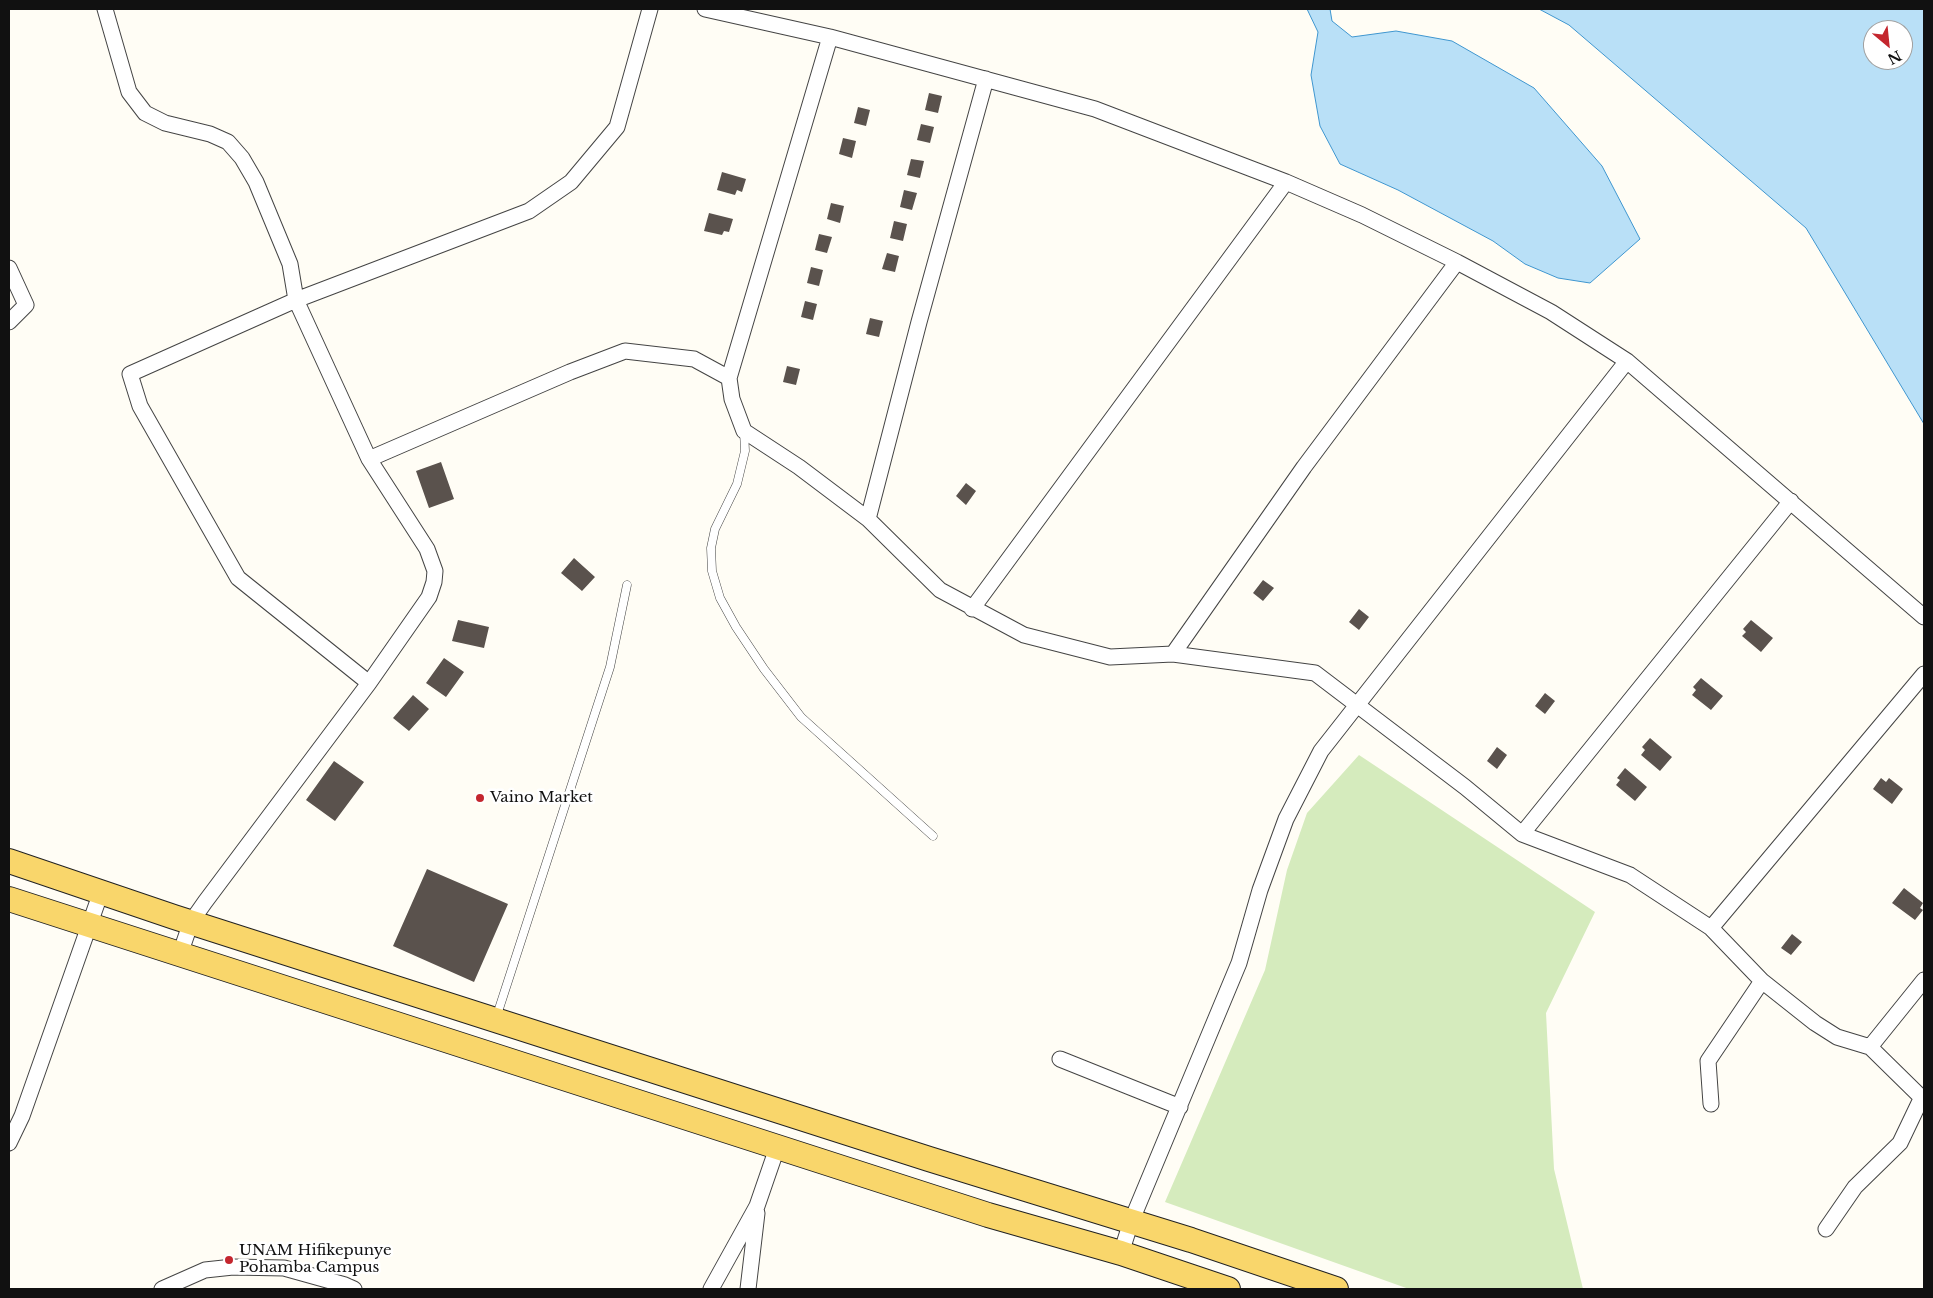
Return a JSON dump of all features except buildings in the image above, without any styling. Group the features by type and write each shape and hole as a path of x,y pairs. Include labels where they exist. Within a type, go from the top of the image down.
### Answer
{"main road":[{"path":"9,862 191,922 1191,1240 1336,1289"},
{"path":"9,899 988,1216 1121,1253 1228,1289"},
{"path":"777,1148 790,1113"}],"street":[{"path":"105,9 129,92 145,113 165,123 210,134 228,142 242,158 256,182 290,264 296,300 369,460 427,549 435,570 434,582 429,597 369,683 191,922 180,954"},
{"path":"369,683 238,578 140,406 130,374 296,300 529,211 571,182 617,127 650,9"},
{"path":"705,9 830,37 1095,109 1286,182 1362,215 1458,262 1550,312 1628,361 1924,617"},
{"path":"830,37 729,378 732,399 744,431 799,467 868,519 940,590 972,609 1024,635 1110,656 1173,654 1314,673 1465,787 1522,834 1630,875 1711,928 1762,981 1815,1023 1837,1037 1870,1047 1923,1099 1900,1144 1855,1187 1826,1228"},
{"path":"868,519 921,312 986,79"},
{"path":"972,609 1286,182"},
{"path":"1173,654 1304,467 1458,262"},
{"path":"9,268 26,305 9,322"},
{"path":"369,460 570,372 625,351 694,359 729,378"},
{"path":"1121,1253 1131,1222 1240,963 1260,890 1286,819 1321,751 1628,361"},
{"path":"1522,834 1791,501"},
{"path":"1711,928 1924,674"},
{"path":"9,1143 22,1116 101,892"},
{"path":"1870,1047 1924,980"},
{"path":"1711,1104 1708,1061 1762,981"},
{"path":"1060,1059 1180,1107"},
{"path":"748,1289 758,1206 777,1148"},
{"path":"711,1289 758,1206"},
{"path":"169,1288 205,1270 233,1267 275,1268 336,1282 354,1289"}],"lane":[{"path":"744,431 745,451 737,484 714,529 710,548 712,571 720,598 736,627 764,669 801,717 933,836"},
{"path":"496,1019 610,667 627,585"}],"green space":[{"path":"1359,755 1595,912 1546,1013 1554,1169 1583,1289 1409,1289 1165,1202 1265,970 1287,870 1307,813"}],"water":[{"path":"1307,9 1330,9 1332,21 1352,37 1396,31 1452,41 1534,88 1602,166 1640,239 1590,283 1558,278 1525,264 1493,241 1398,190 1340,164 1320,126 1311,75 1318,32"},
{"path":"1539,9 1924,9 1924,424 1806,228 1569,25"}],"place":[{"name":"Vaino Market","path":"480,798"},
{"name":"UNAM Hifikepunye Pohamba Campus","path":"229,1260"}]}
